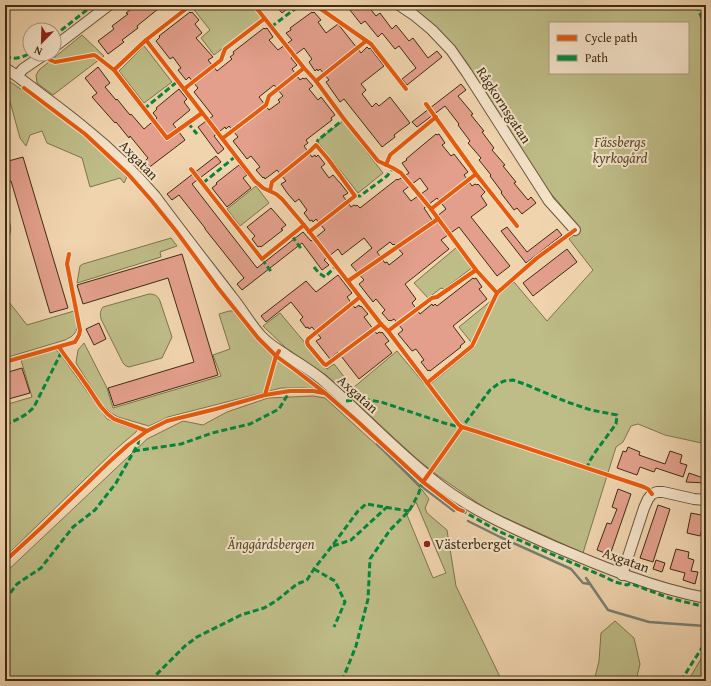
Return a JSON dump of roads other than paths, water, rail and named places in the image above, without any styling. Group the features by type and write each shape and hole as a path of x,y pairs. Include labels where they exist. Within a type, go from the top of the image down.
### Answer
{"street":[{"path":"62,41 109,5"},
{"name":"Rågkornsgatan","path":"399,5 432,30 451,50 549,201 575,230"},
{"path":"17,76 23,69 33,62"},
{"name":"Axgatan","path":"5,68 88,130 141,180 155,196 265,340 322,380 443,488 466,504 485,514 622,575 674,591 706,598"},
{"path":"622,575 644,508 652,494 663,492 688,498 706,500"}],"waterway":[{"path":"377,444 420,486"},
{"path":"421,486 454,511"},
{"path":"468,521 571,569 583,583 590,584"},
{"path":"586,578 608,610 649,622 705,626"}],"place":[{"name":"Västerberget","path":"427,544"}],"park label":[{"name":"Fässbergs kyrkogård","path":"620,150"},
{"name":"Änggårdsbergen","path":"271,544"}]}
